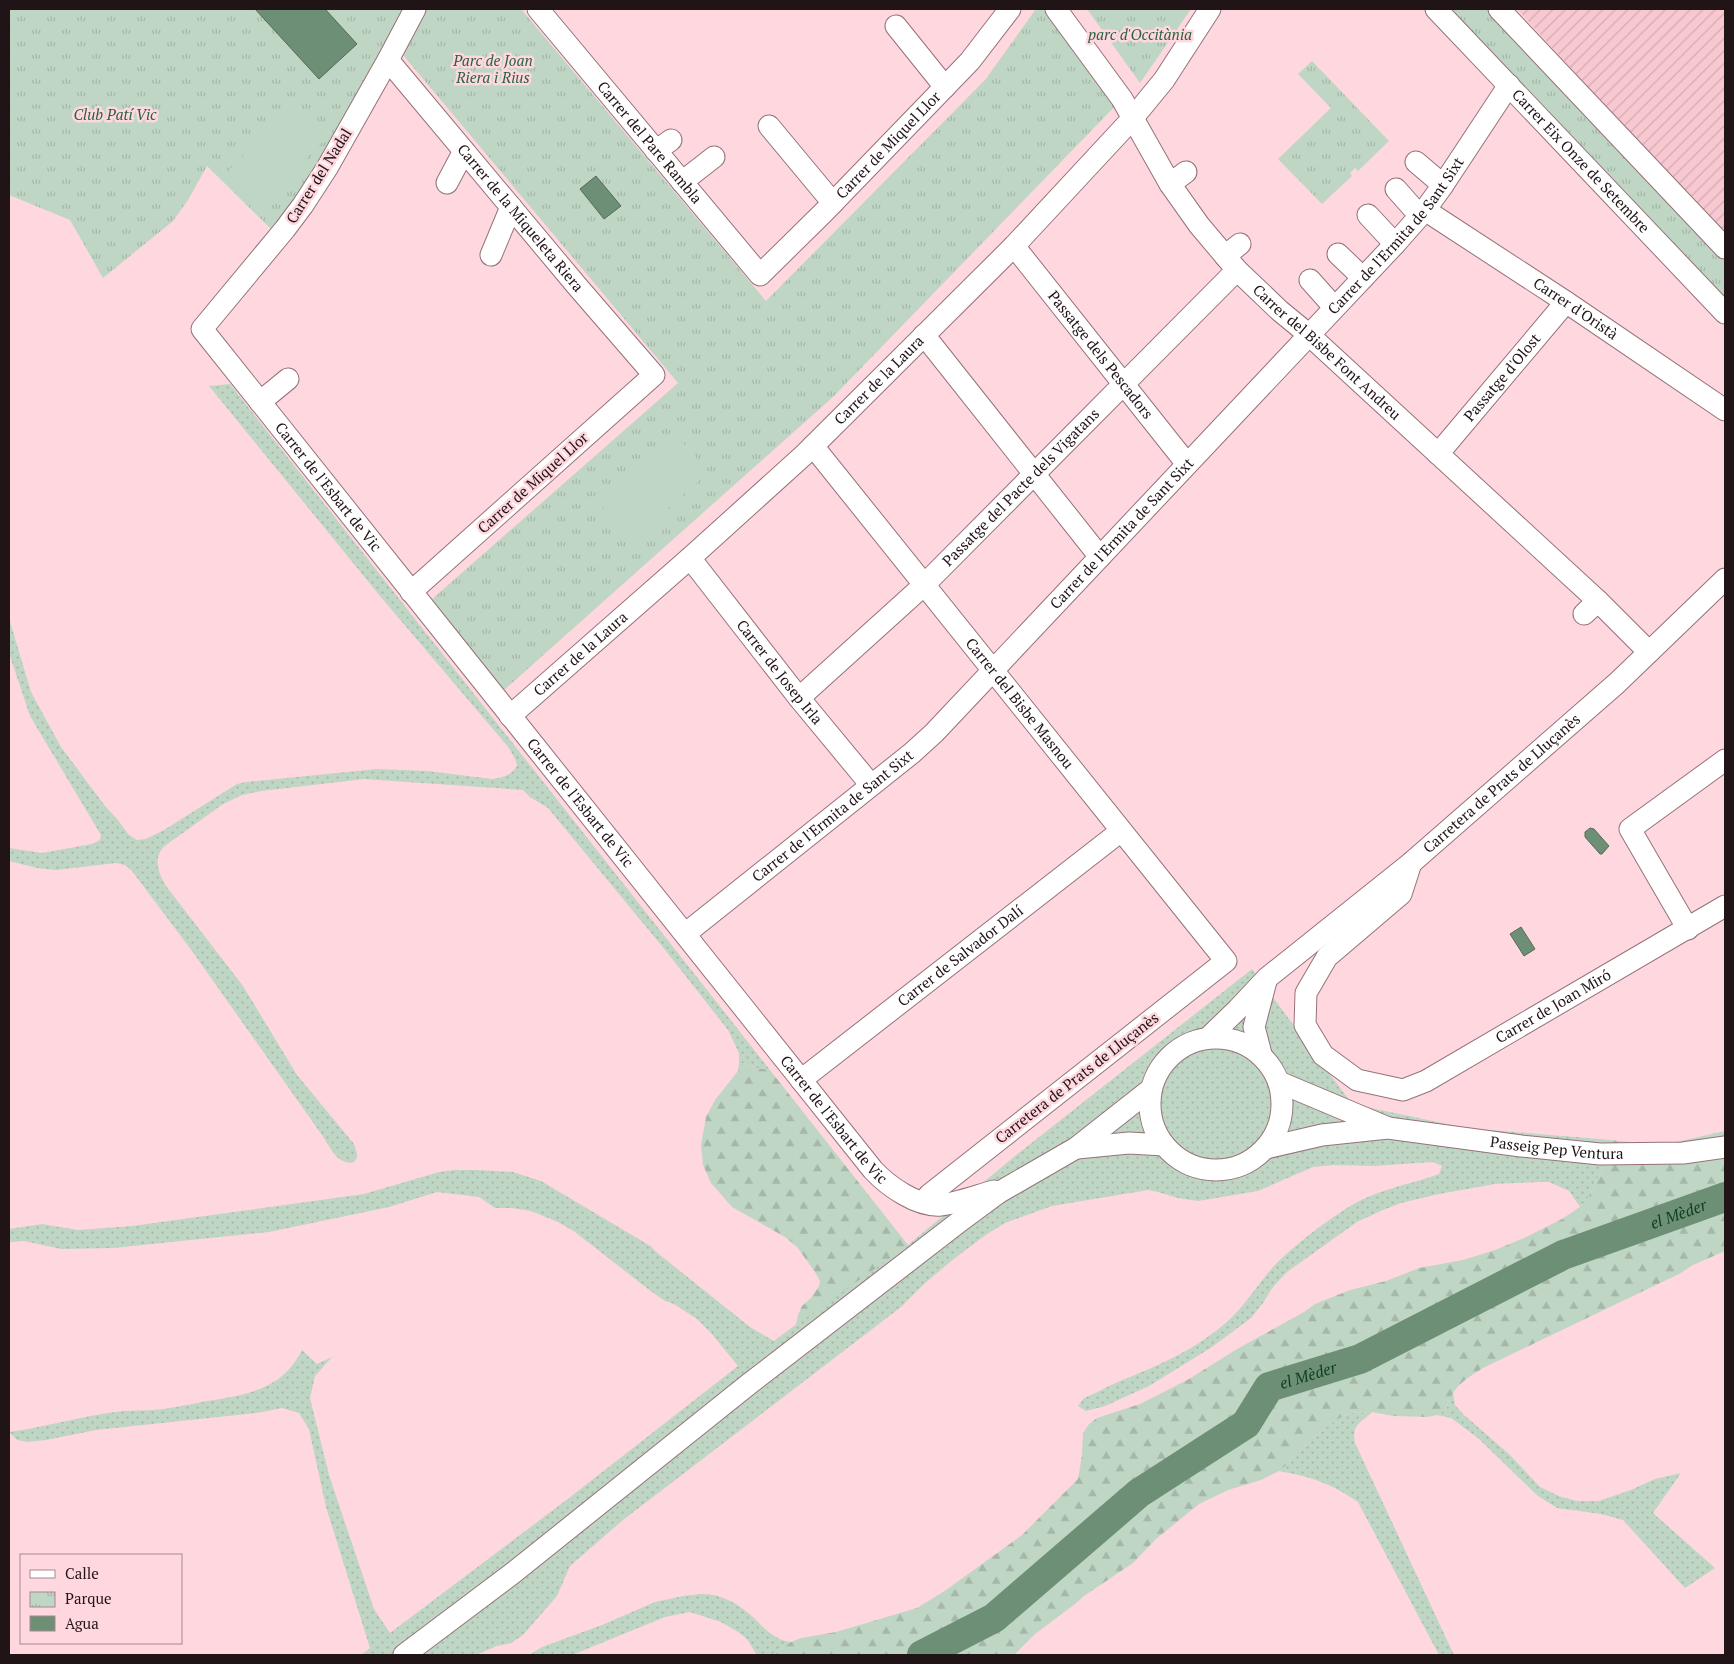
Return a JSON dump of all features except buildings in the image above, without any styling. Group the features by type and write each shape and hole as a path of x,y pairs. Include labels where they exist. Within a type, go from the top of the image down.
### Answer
{"street":[{"name":"Carrer del Nadal","path":"202,329 285,230 302,205 326,168 415,9"},
{"name":"Carrer del Pare Rambla","path":"538,9 664,146 682,182 760,275"},
{"name":"Carrer de Miquel Llor","path":"760,275 970,61 1010,9"},
{"name":"Carrer del Bisbe Font Andreu","path":"1056,9 1122,99 1132,119 1178,178 1199,225 1234,257 1280,312 1308,334 1438,454 1591,608 1649,652"},
{"name":"Carrer de la Laura","path":"510,716 690,558 813,446 1014,246 1132,119 1164,80 1210,9"},
{"name":"Carrer Eix Onze de Setembre","path":"1436,9 1725,313"},
{"path":"1499,9 1725,248"},
{"path":"896,26 945,87"},
{"name":"Carrer de la Miqueleta Riera","path":"388,60 654,375"},
{"name":"Carrer de l'Ermita de Sant Sixt","path":"685,934 912,753 934,733 1308,334 1395,244 1442,185 1508,85"},
{"path":"770,126 828,207"},
{"path":"446,183 464,151"},
{"path":"682,182 714,157"},
{"path":"1416,162 1442,185"},
{"path":"786,166 828,207"},
{"name":"Carrer d'Oristà","path":"1396,189 1422,212 1566,302 1725,410"},
{"path":"491,255 511,207"},
{"path":"1368,215 1395,244"},
{"name":"Passatge dels Pescadors","path":"1014,246 1187,464"},
{"path":"1338,254 1363,278"},
{"name":"Passatge del Pacte dels Vigatans","path":"799,698 924,585 1034,475 1122,384 1234,257"},
{"path":"1310,280 1334,307"},
{"name":"Passatge d'Olost","path":"1438,454 1566,302"},
{"name":"Carrer de l'Esbart de Vic","path":"202,329 884,1182 917,1201 940,1205 994,1192 998,1193"},
{"path":"924,335 1100,556"},
{"name":"Carrer de Miquel Llor","path":"411,592 654,375"},
{"path":"260,402 288,379"},
{"name":"Carrer del Bisbe Masnou","path":"813,446 1226,961"},
{"name":"Carrer de Josep Irla","path":"690,558 799,698 871,785"},
{"name":"Carretera de Prats de Lluçanès","path":"1208,1038 1267,978 1412,863 1617,683 1725,579"},
{"path":"1688,929 1630,829 1725,760"},
{"name":"Carrer de Salvador Dalí","path":"801,1080 1121,831"},
{"name":"Carrer de Joan Miró","path":"1412,863 1401,894 1327,956 1306,993 1305,1025 1323,1055 1357,1080 1403,1090 1426,1082 1725,906"},
{"name":"Carretera de Prats de Lluçanès","path":"929,1195 1226,961"},
{"path":"1261,1054 1254,1027 1267,978"},
{"path":"1208,1038 1227,1038 1239,1041 1261,1054 1275,1072 1282,1093 1282,1117 1274,1138 1266,1148 1247,1163 1224,1170 1210,1170 1186,1163 1171,1153 1152,1122 1150,1100 1156,1076 1168,1058 1185,1045 1208,1038"},
{"name":"Passeig Pep Ventura","path":"1279,1082 1388,1128"},
{"path":"1376,1084 1352,1104 1388,1128"},
{"path":"404,1655 513,1572 749,1384 998,1193 1076,1148 1152,1090"},
{"name":"Passeig Pep Ventura","path":"1266,1148 1322,1135 1388,1128 1521,1146 1600,1154 1683,1153 1725,1147"},
{"path":"1076,1148 1129,1143 1164,1144"}],"shaded area":[{"path":"1517,9 1725,9 1725,237"}],"green space":[{"name":"Club Patí Vic","path":"9,9 405,9 298,197 273,231 207,166 188,200 173,221 103,278 70,220 9,195"},
{"name":"Parc de Joan Riera i Rius","path":"427,9 521,9 766,301 985,80 1036,9 1056,9 1122,99 833,397 495,698 423,607 678,383 403,55"},
{"name":"parc d'Occitània","path":"1087,9 1191,9 1140,83"},
{"path":"1445,9 1487,9 1725,260 1725,304"},
{"path":"1312,61 1389,141 1358,171 1355,168 1350,173 1352,176 1322,204 1278,159 1331,108 1298,74"},
{"path":"292,105 326,138 263,203 229,170"},
{"path":"230,384 770,1070 756,1068 739,1062 739,1053 728,1030 666,951 548,808 530,797 523,790 364,779 261,791 242,795 223,804 166,845 159,854 159,870 166,886 243,986 297,1075 354,1144 357,1156 352,1162 340,1160 332,1151 192,951 132,871 125,865 116,863 56,870 37,868 9,861 9,848 42,853 92,844 100,840 101,835 30,716 9,653 9,618 31,692 61,747 105,806 129,835 137,840 146,839 164,830 237,784 246,782 377,769 427,771 492,779 506,776 517,766 509,748 380,596 209,386"},
{"path":"674,433 709,472 633,540 598,502"},
{"path":"1252,969 1352,1104 1466,1128 1599,1139 1605,1163 1587,1200 1580,1207 1569,1191 1549,1182 1495,1184 1439,1194 1401,1203 1383,1210 1357,1222 1287,1272 1273,1287 1251,1318 1212,1347 1149,1386 1105,1406 1086,1411 1078,1406 1084,1398 1177,1356 1218,1330 1236,1313 1281,1259 1308,1236 1347,1208 1392,1188 1439,1174 1442,1166 1433,1162 1374,1166 1334,1165 1313,1167 1258,1191 1198,1201 1148,1190 1052,1206 1005,1223 955,1258 924,1284 901,1307 623,1520 570,1566 557,1596 523,1635 511,1643 497,1646 476,1655 361,1655 370,1648 326,1507 309,1429 299,1413 282,1408 257,1413 96,1430 28,1442 17,1440 9,1432 102,1414 165,1409 246,1394 272,1383 283,1375 302,1350 317,1364 332,1357 315,1376 310,1398 329,1475 374,1609 390,1633 569,1498 738,1366 711,1333 697,1319 674,1304 665,1301 575,1232 558,1222 531,1211 495,1208 479,1197 437,1192 389,1207 269,1232 113,1248 61,1249 24,1241 9,1242 9,1229 42,1224 78,1230 132,1226 364,1194 439,1172 476,1170 513,1172 541,1181 652,1247 750,1327 774,1341 847,1286 908,1245 1015,1156"},
{"path":"739,1062 756,1068 770,1070 908,1245 796,1325 802,1306 811,1298 819,1286 820,1281 815,1272 797,1247 785,1237 732,1207 711,1183 703,1165 701,1145 706,1117 715,1100 738,1071"},
{"path":"1725,1131 1725,1251 1483,1368 1470,1376 1455,1390 1446,1410 1437,1415 1427,1417 1393,1416 1372,1412 1349,1413 1331,1423 1279,1471 1261,1480 1228,1490 1199,1504 1156,1539 1133,1563 1084,1596 1035,1634 1014,1655 774,1655 791,1642 801,1638 836,1632 917,1608 946,1590 1022,1535 1078,1479 1083,1433 1089,1424 1097,1418 1140,1404 1189,1379 1315,1304 1350,1290 1386,1281 1419,1268 1463,1260 1495,1250 1562,1219 1587,1200 1605,1163 1599,1139 1663,1145"},
{"path":"1453,1392 1455,1405 1464,1415 1509,1454 1540,1487 1559,1496 1577,1501 1599,1501 1655,1479 1681,1473 1653,1513 1715,1568 1685,1588 1623,1520 1601,1514 1557,1508 1538,1496 1478,1438 1451,1418 1437,1415 1446,1410"},
{"path":"1372,1412 1356,1428 1354,1432 1355,1443 1454,1655 1439,1655 1358,1502 1320,1482 1279,1471 1331,1423 1349,1413"},
{"path":"701,1594 715,1595 729,1600 748,1612 773,1635 781,1640 791,1642 774,1655 757,1655 747,1639 738,1632 721,1622 690,1612 665,1617 572,1655 529,1655 542,1647 602,1625 655,1602"}],"water":[{"path":"255,9 325,9 357,44 319,79"},
{"path":"596,176 621,206 604,219 580,189"},
{"path":"1590,828 1594,829 1609,846 1602,854 1585,837 1585,832"},
{"path":"1521,927 1535,949 1524,956 1510,934"}],"waterway":[{"name":"el Mèder","path":"922,1655 994,1618 1139,1493 1246,1424 1269,1387 1360,1359 1563,1255 1725,1197"}]}
